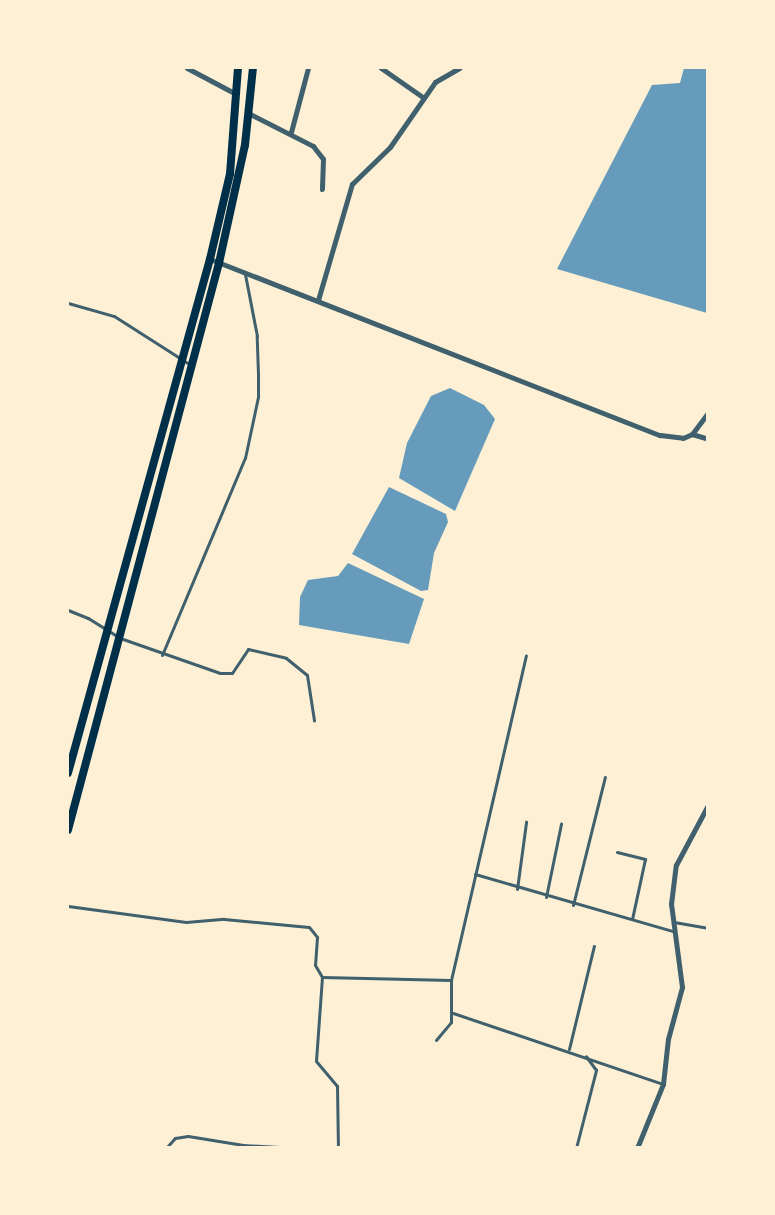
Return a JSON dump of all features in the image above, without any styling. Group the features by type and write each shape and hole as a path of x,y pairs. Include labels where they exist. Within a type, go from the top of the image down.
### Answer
{"main road":[{"path":"68,830 120,638 188,364 230,174 238,68"},
{"path":"68,773 108,629 219,263 249,114 253,68"}],"street":[{"path":"187,68 236,94"},
{"path":"291,132 308,68"},
{"path":"381,68 424,98"},
{"path":"318,300 352,184 390,147 435,81 459,68"},
{"path":"249,114 291,132 313,146 323,159 322,189"},
{"path":"210,259 660,435 683,438 692,435 708,439"},
{"path":"692,435 708,413"},
{"path":"637,1148 663,1084 668,1039 682,987 671,904 676,865 708,805"}],"lane":[{"path":"162,655 245,458 258,397 257,336 245,274"},
{"path":"68,303 114,316 188,364"},
{"path":"68,610 108,629 120,638 162,655 228,674 236,669 248,649 286,658 307,675 314,720"},
{"path":"436,1040 453,1013 451,980 526,656"},
{"path":"573,905 605,777"},
{"path":"517,889 526,822"},
{"path":"546,897 561,824"},
{"path":"617,852 645,859 632,919"},
{"path":"475,874 573,905 675,931"},
{"path":"68,906 186,922 224,919 309,927 317,937 315,965 322,977 316,1061 337,1086 338,1148"},
{"path":"674,922 708,928"},
{"path":"569,1049 594,946"},
{"path":"322,977 451,980"},
{"path":"453,1013 569,1049 663,1084"},
{"path":"576,1148 596,1070 584,1055"},
{"path":"166,1148 175,1138 188,1136 243,1145 297,1148"}],"water":[{"path":"684,68 707,68 707,313 557,269 652,85 680,83"},
{"path":"450,388 484,405 495,419 455,511 399,478 407,443 431,396"},
{"path":"389,487 446,514 448,522 434,553 428,590 421,591 352,554"},
{"path":"348,563 424,599 409,644 299,625 300,597 308,580 338,576"}]}
